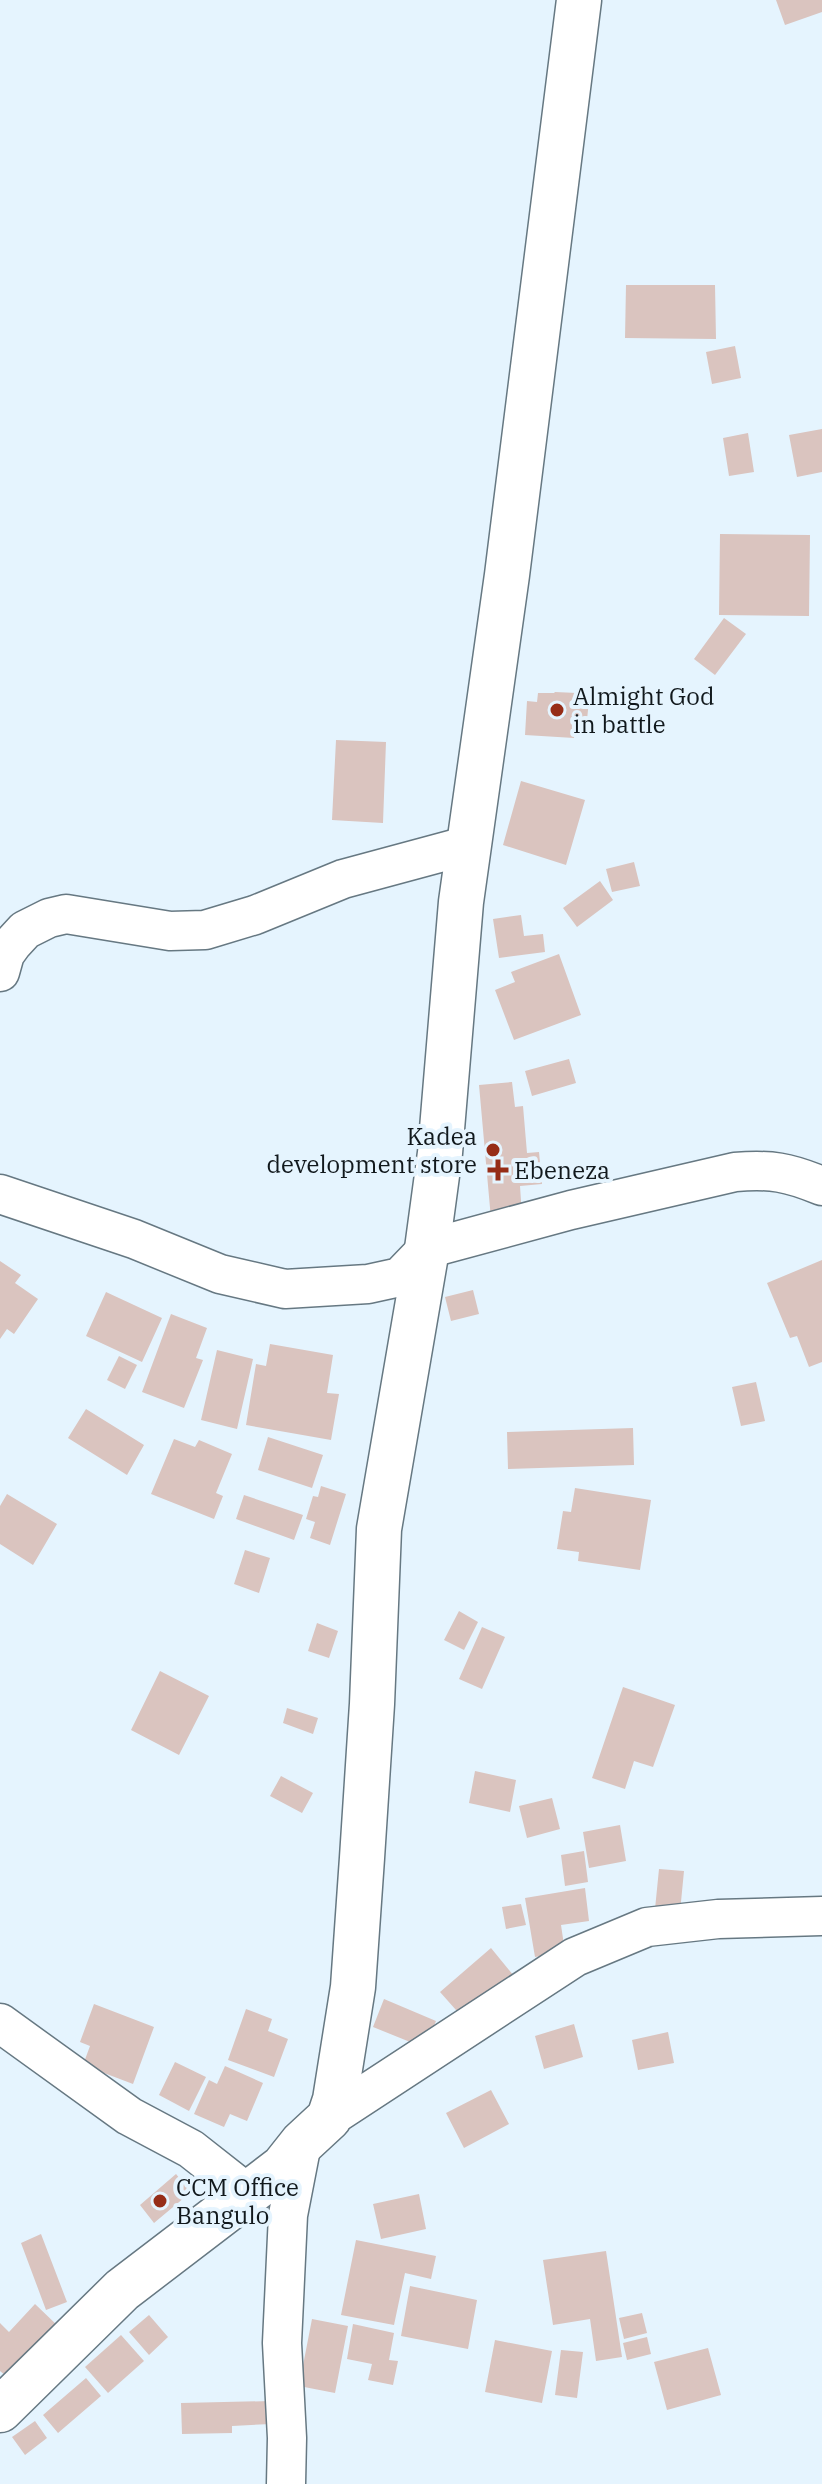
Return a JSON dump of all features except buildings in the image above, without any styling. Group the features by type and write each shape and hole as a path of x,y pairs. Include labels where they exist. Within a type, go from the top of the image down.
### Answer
{"street":[{"path":"0,2410 122,2290 283,2167 316,2131 335,2100 353,1987 372,1704 379,1529 427,1249 440,1153 461,902 507,575 579,0"},
{"path":"0,972 5,954 13,943 25,930 49,918 66,914 170,931 205,930 255,915 343,879 469,845"},
{"path":"0,1194 134,1239 220,1274 285,1289 368,1284 400,1277 427,1249 571,1210 735,1172 762,1170 791,1173 822,1186"},
{"path":"286,2484 282,2343 288,2215 316,2131 575,1957 647,1927 718,1919 822,1916"},
{"path":"0,2023 129,2116 191,2149 247,2193"}],"place":[{"name":"Almight God in battle","path":"557,710"},
{"name":"Kadea development store","path":"493,1150"},
{"name":"Ebeneza","path":"498,1170"},
{"name":"CCM Office Bangulo","path":"160,2201"}]}
